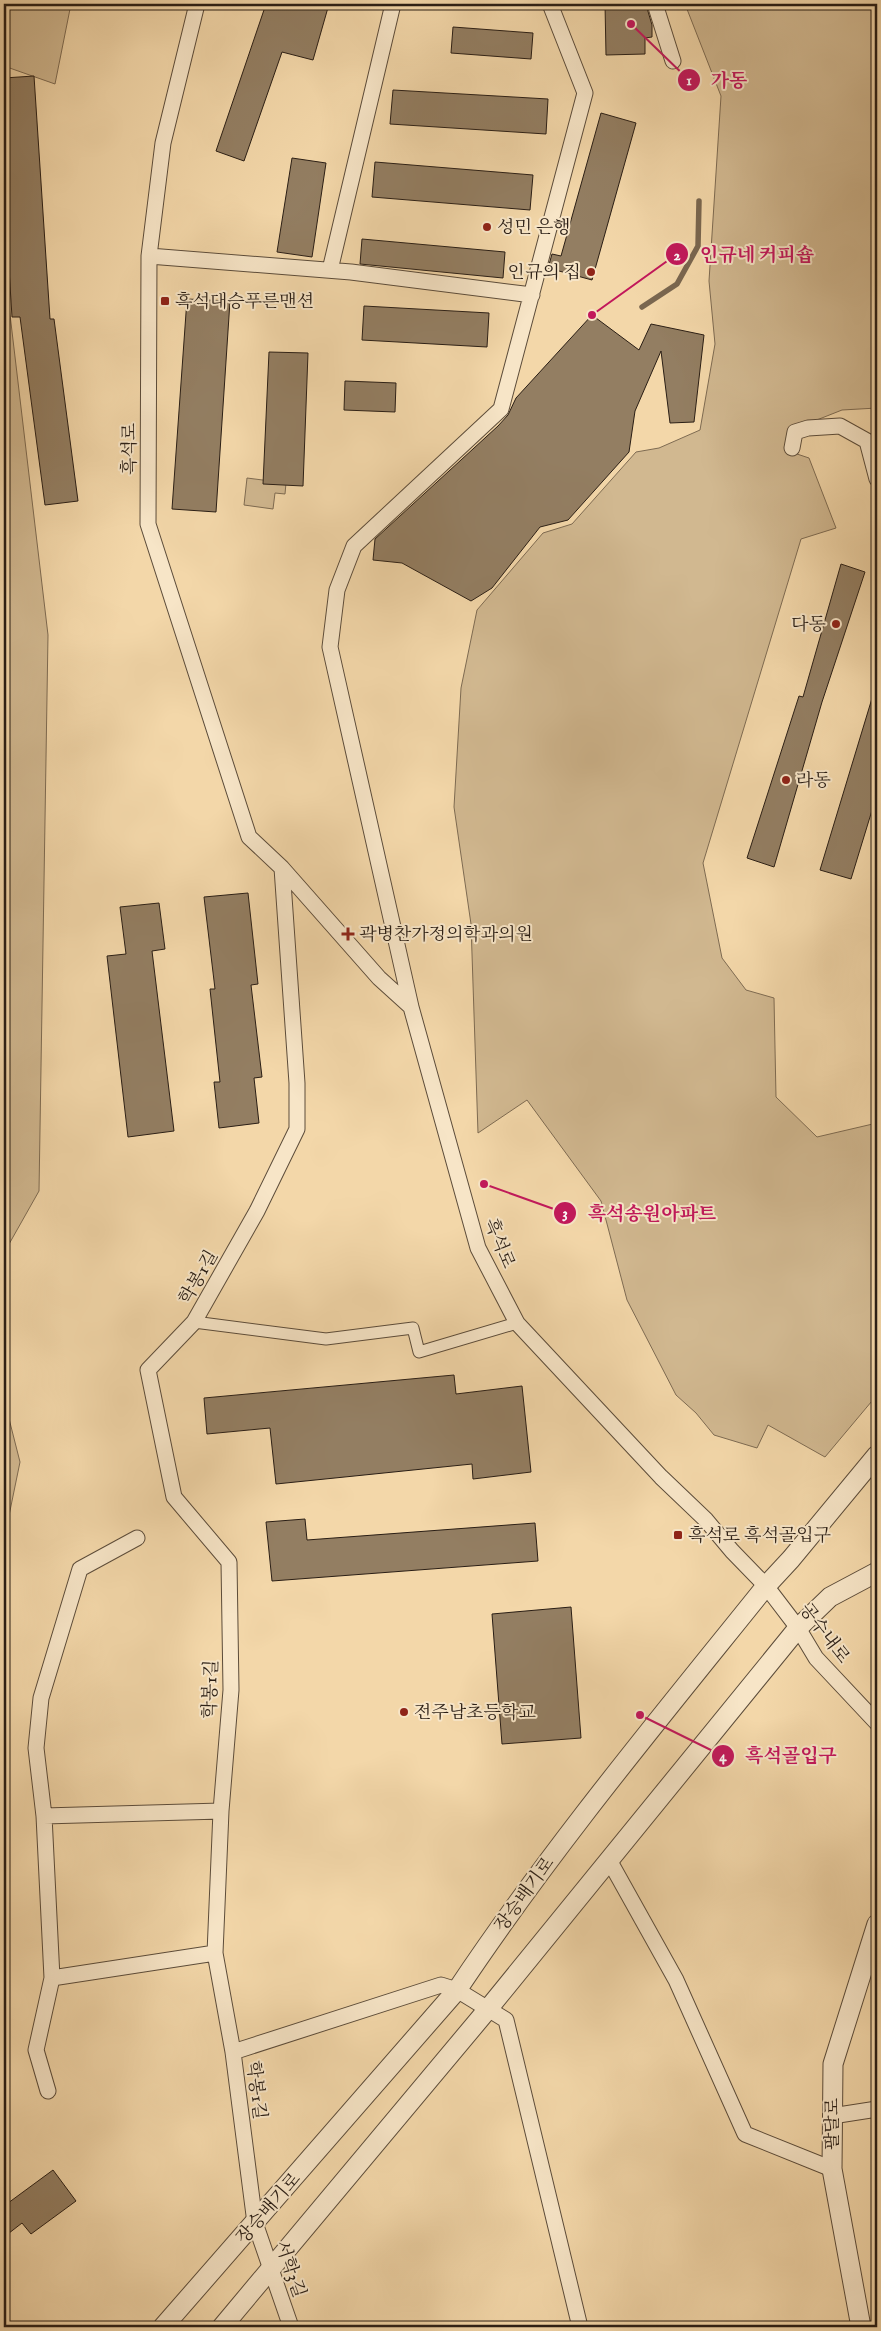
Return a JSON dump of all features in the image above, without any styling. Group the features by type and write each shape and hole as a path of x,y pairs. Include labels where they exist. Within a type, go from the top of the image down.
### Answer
{"street":[{"name":"흑석로","path":"197,4 163,143 149,256 148,524 249,837 282,868 379,978 410,1007 478,1248 517,1323 661,1477 706,1520 732,1551 766,1586"},
{"path":"330,270 393,4"},
{"path":"410,1007 330,647 337,590 354,546 501,409 585,93 550,4"},
{"path":"655,4 673,62"},
{"path":"149,256 330,270 532,295"},
{"path":"792,448 795,432 808,428 840,426 867,441 877,479"},
{"name":"학봉1길","path":"256,2223 233,2052 215,1953 221,1811 231,1690 229,1562 174,1498 148,1370 194,1322 257,1212 297,1129 296,1083 282,868"},
{"path":"194,1322 326,1339 413,1328 419,1352 517,1323"},
{"name":"장승배기로","path":"163,2327 256,2223 457,1990 485,1948 606,1785 766,1586 791,1559 877,1455"},
{"path":"48,2091 36,2050 52,1978 44,1816 36,1748 41,1698 80,1569 137,1538"},
{"path":"222,2327 488,2009 798,1628 830,1597 877,1572"},
{"name":"공수내로","path":"766,1586 798,1628 816,1658 877,1723"},
{"path":"44,1816 221,1811"},
{"path":"609,1860 676,1980 745,2134 832,2169"},
{"name":"팔달로","path":"861,2327 832,2169 832,2064 877,1924"},
{"path":"52,1978 215,1953"},
{"path":"233,2052 441,1985 457,1990 506,2020 580,2327"},
{"path":"832,2116 877,2109"},
{"name":"서학3길","path":"256,2223 291,2327"}],"shaded area":[{"path":"4,4 71,4 55,84 4,66"},
{"path":"685,4 877,4 877,408 842,410 794,429 785,450 809,458 836,528 801,539 703,863 722,958 746,990 774,998 776,1097 817,1137 877,1123 877,1395 825,1457 768,1425 757,1448 714,1435 696,1413 676,1395 627,1300 601,1201 527,1100 478,1133 471,924 454,807 461,688 477,610 543,533 572,524 636,452 659,448 700,430 715,344 709,281 721,96"},
{"path":"4,264 48,635 39,1191 4,1253"},
{"path":"247,478 286,483 285,494 275,493 273,509 244,505"},
{"path":"4,1399 20,1462 4,1540"}],"building":[{"path":"266,4 329,4 313,60 282,52 244,161 216,151"},
{"path":"605,4 641,4 641,9 647,8 652,25 652,37 645,38 645,54 606,55"},
{"path":"453,27 533,33 531,59 451,53"},
{"path":"34,76 50,319 54,319 78,501 45,505 20,317 12,317 4,188 4,78"},
{"path":"393,90 548,99 546,134 390,124"},
{"path":"601,113 636,123 592,280 548,268 552,254 561,256"},
{"path":"292,158 326,163 312,257 277,252"},
{"path":"375,162 533,175 530,210 372,197"},
{"path":"362,239 505,252 503,278 360,264"},
{"path":"187,299 230,301 216,512 172,509"},
{"path":"364,306 489,313 487,347 362,340"},
{"path":"592,315 639,350 651,324 704,335 694,422 670,423 661,351 635,411 629,452 568,520 540,527 492,588 471,601 402,563 373,560 375,539 498,426 508,415 516,398"},
{"path":"269,352 308,353 303,486 263,484"},
{"path":"345,381 396,383 395,412 344,410"},
{"path":"841,564 865,572 822,702 774,867 747,858 799,696 803,697"},
{"path":"873,695 877,695 877,794 851,879 820,870"},
{"path":"248,893 258,984 251,985 262,1077 254,1078 259,1123 219,1128 214,1082 220,1082 210,989 215,989 204,897"},
{"path":"159,903 165,949 152,951 174,1131 128,1137 107,956 126,954 120,907"},
{"path":"454,1375 456,1394 522,1386 531,1472 473,1479 472,1464 276,1484 270,1428 207,1434 204,1398"},
{"path":"305,1519 307,1540 535,1523 538,1561 272,1581 266,1522"},
{"path":"571,1607 581,1738 502,1744 492,1614"},
{"path":"53,2170 76,2201 31,2234 22,2223 4,2237 4,2206"}],"waterway":[{"path":"642,307 677,284 698,246 699,201"}],"place":[{"name":"가동","path":"631,24"},
{"name":"성민 은행","path":"487,227"},
{"name":"인규의 집","path":"591,272"},
{"name":"흑석대승푸른맨션","path":"165,301"},
{"name":"인규네 커피숍","path":"592,315"},
{"name":"다동","path":"836,624"},
{"name":"라동","path":"786,780"},
{"name":"곽병찬가정의학과의원","path":"348,934"},
{"name":"흑석송원아파트","path":"484,1184"},
{"name":"흑석로 흑석골입구","path":"678,1535"},
{"name":"전주남초등학교","path":"404,1712"},
{"name":"흑석골입구","path":"640,1715"}]}
